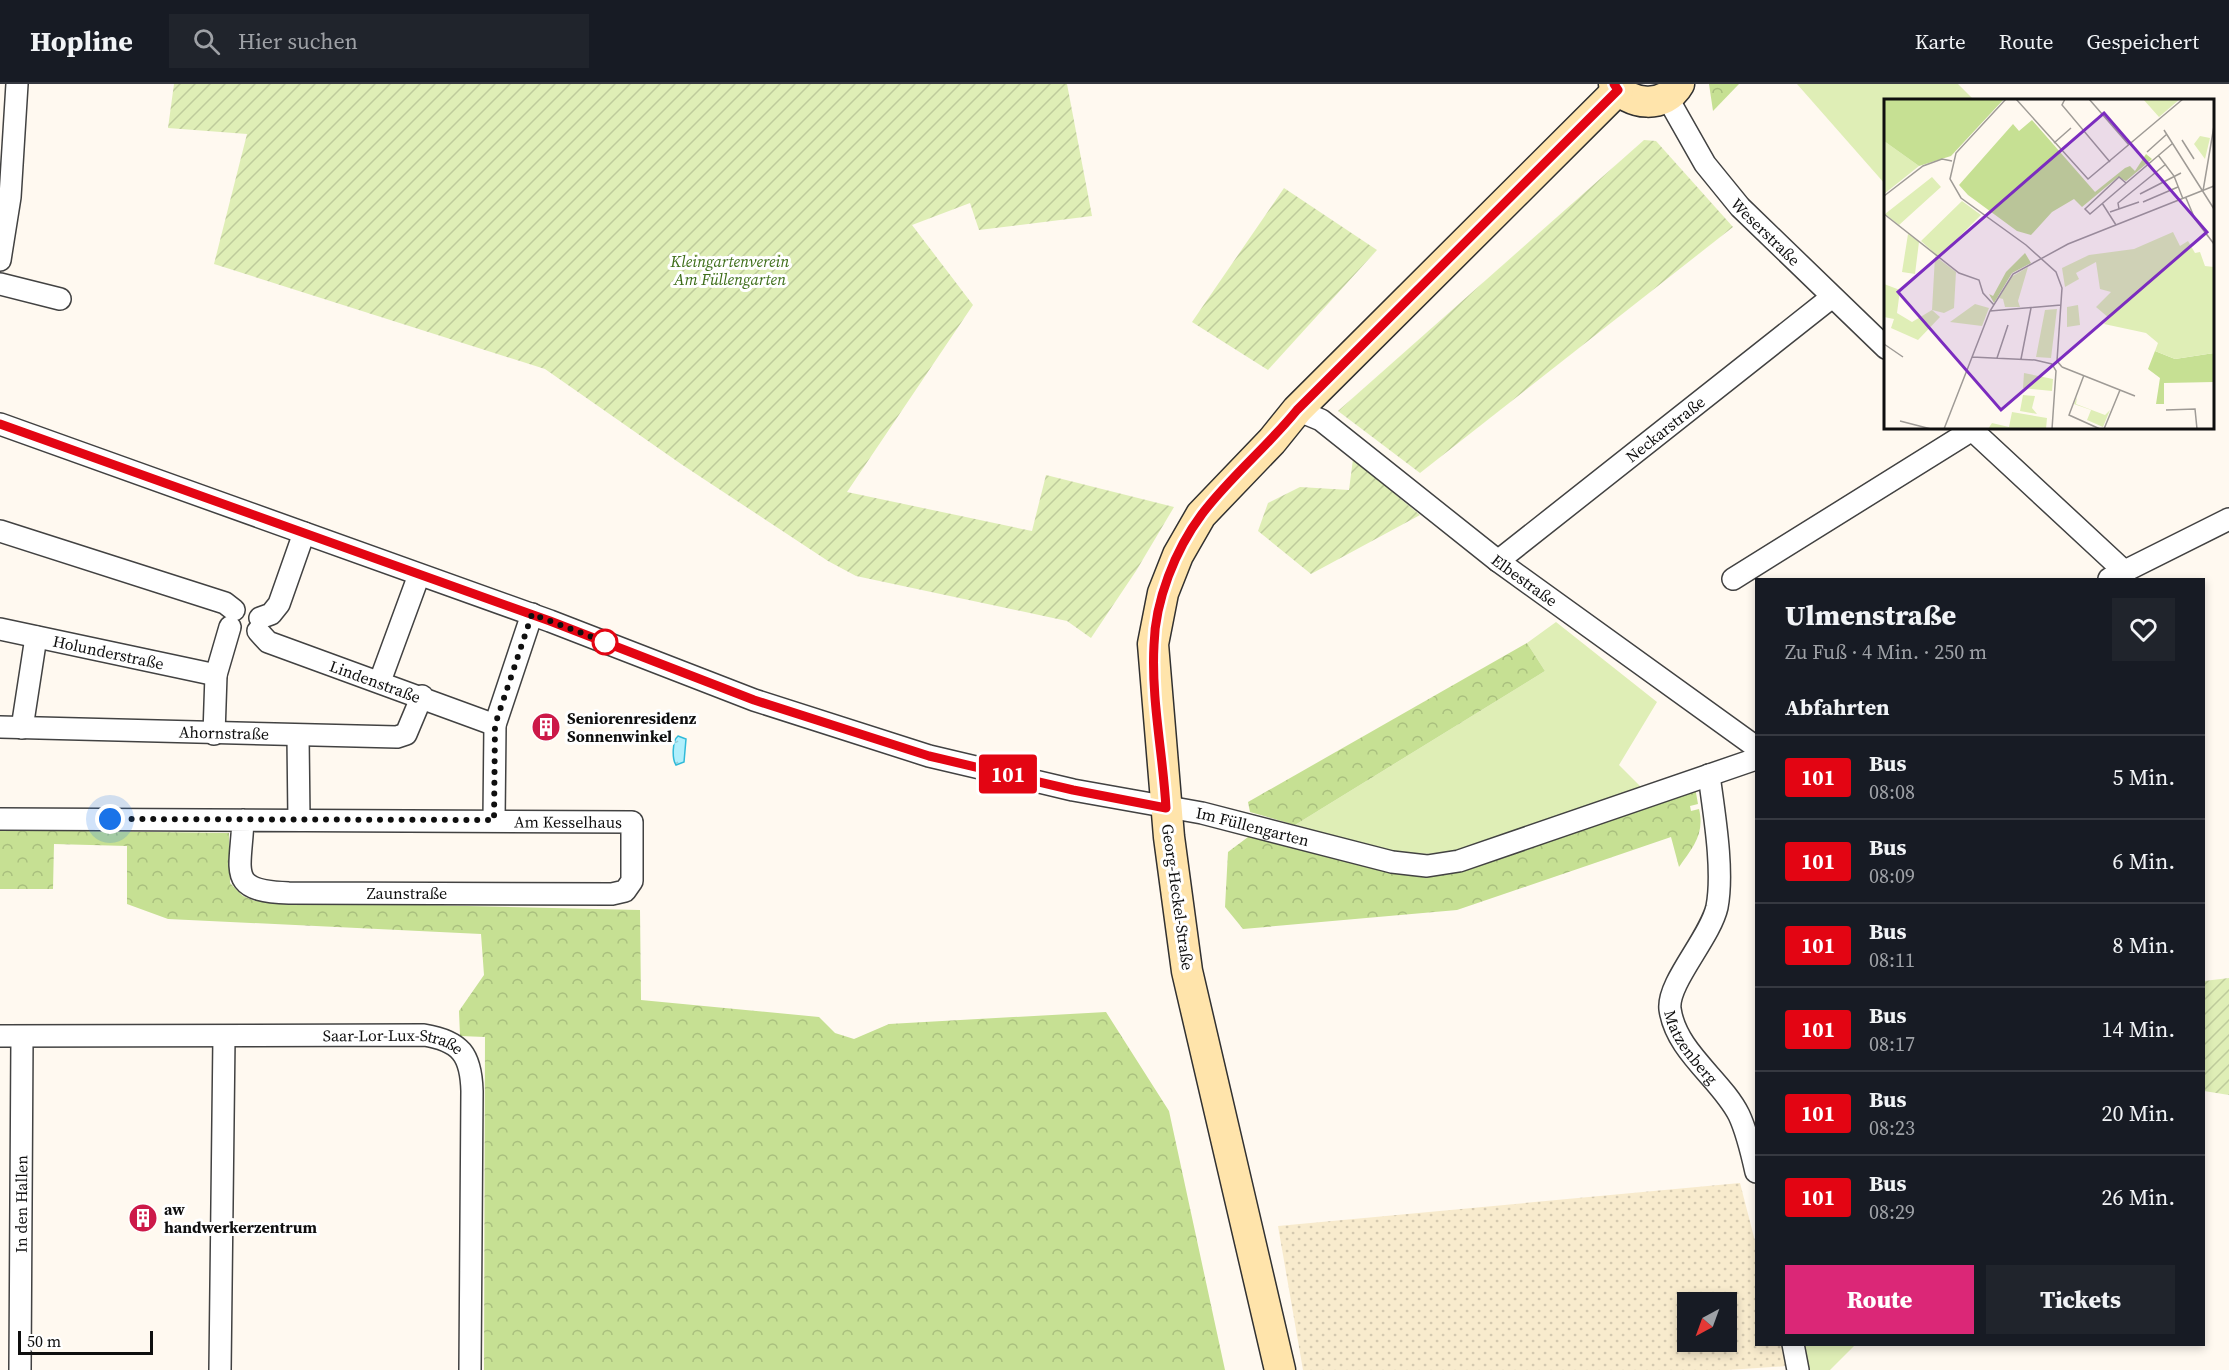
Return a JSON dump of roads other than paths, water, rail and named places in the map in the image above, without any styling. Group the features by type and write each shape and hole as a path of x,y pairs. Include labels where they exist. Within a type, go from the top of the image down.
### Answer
{"street":[{"path":"0,260 10,197 17,84"},
{"name":"Georg-Heckel-Straße","path":"1280,1370 1187,970 1166,808 1154,644 1163,593 1178,555 1201,515 1272,441 1297,410 1616,87 1628,98 1640,102 1654,102 1673,90"},
{"name":"Weserstraße","path":"1673,90 1705,164 1740,207 1884,346"},
{"path":"0,284 60,299"},
{"name":"Neckarstraße","path":"1498,561 1832,297"},
{"name":"Elbestraße","path":"1297,410 1321,420 1498,561 1755,746"},
{"name":"Im Füllengarten","path":"0,424 532,614 754,700 929,756 1073,790 1202,813 1392,862 1427,866 1459,861 1755,759"},
{"path":"1732,579 1969,429"},
{"path":"1972,429 2117,575 2229,519"},
{"path":"0,531 225,603 232,619 235,635 243,638 251,637 279,604 304,533"},
{"path":"380,681 419,575"},
{"path":"494,820 495,725 532,614"},
{"path":"214,734 216,675 232,619"},
{"name":"Lindenstraße","path":"259,625 268,642 422,696 495,725"},
{"name":"Holunderstraße","path":"0,629 216,675"},
{"path":"22,728 36,637"},
{"name":"Ahornstraße","path":"0,727 396,737 406,734 422,696"},
{"path":"298,736 299,820"},
{"name":"Matzenberg","path":"1709,775 1716,837 1717,907 1709,928 1673,989 1670,1008 1682,1039 1739,1116 1755,1169"},
{"name":"Am Kesselhaus","path":"0,819 632,822"},
{"name":"Zaunstraße","path":"243,820 241,874 244,884 253,890 289,893 612,894 625,891 632,881 632,822"},
{"name":"Saar-Lor-Lux-Straße","path":"0,1036 424,1035 443,1038 463,1053 470,1064 472,1090 470,1370"},
{"name":"In den Hallen","path":"20,1370 22,1036"},
{"path":"220,1370 224,1037"},
{"path":"1793,1346 1798,1370"}],"water":[{"path":"678,736 686,739 684,762 676,765 673,750"}],"place":[{"name":"Seniorenresidenz Sonnenwinkel","path":"546,727"},
{"name":"aw handwerkerzentrum","path":"143,1218"}],"park label":[{"name":"Kleingartenverein Am Füllengarten","path":"730,270"}]}
